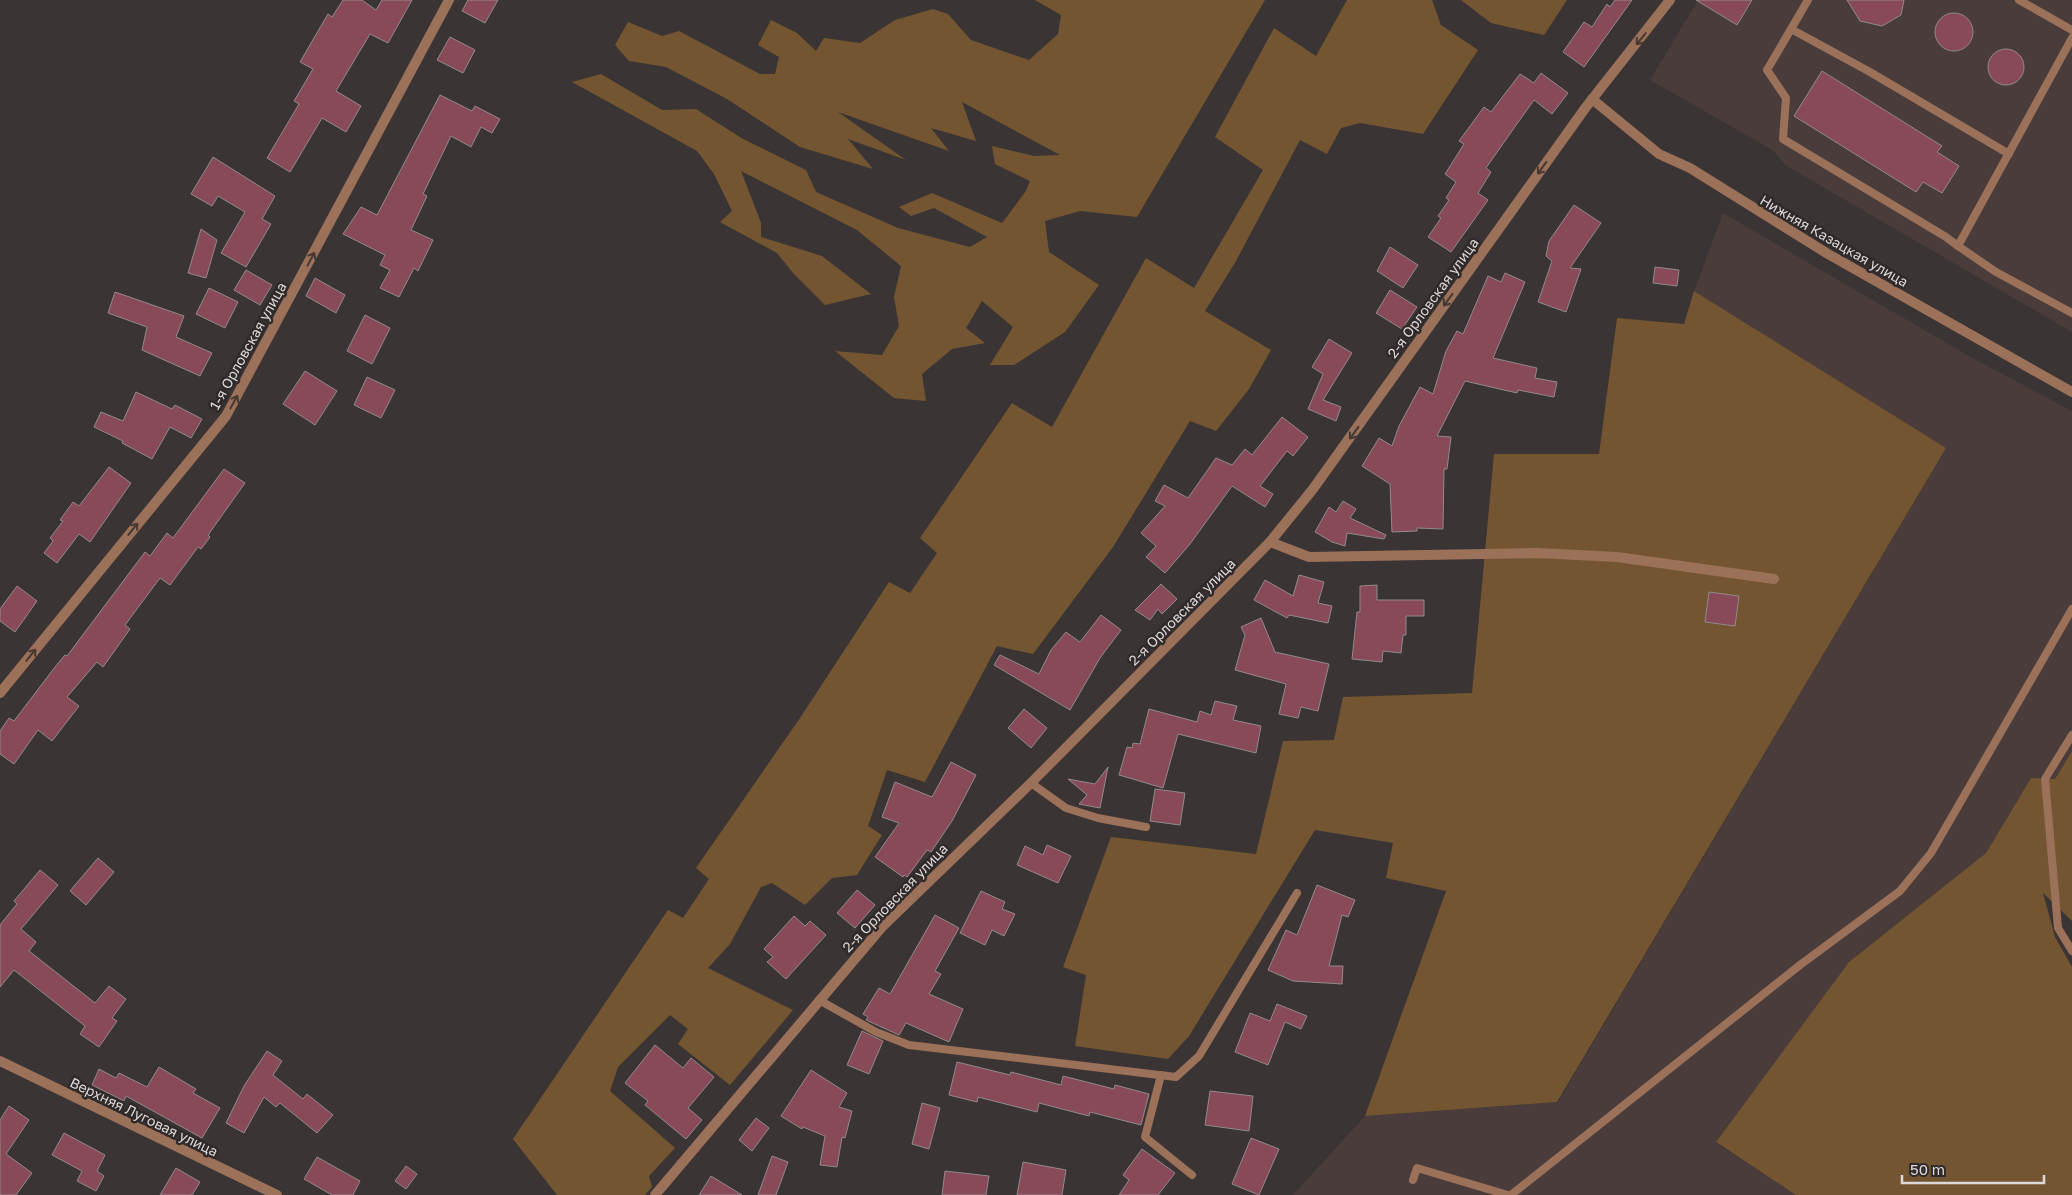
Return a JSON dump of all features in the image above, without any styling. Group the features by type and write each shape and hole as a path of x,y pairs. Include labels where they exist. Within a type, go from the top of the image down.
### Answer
{"street":[{"name":"1-я Орловская улица","path":"0,693 226,416 449,0"},
{"name":"2-я Орловская улица","path":"655,1195 882,927 1031,783 1270,542 1313,489 1592,99 1670,0"},
{"name":"Нижняя Казацкая улица","path":"1592,99 1659,154 1690,168 1828,254 2072,392"},
{"path":"1270,542 1309,557 1546,554 1617,557 1774,579"},
{"name":"Верхняя Луговая улица","path":"0,1061 277,1195"}],"lane":[{"path":"1808,0 1767,70 1786,98 1783,139 1946,237 1996,272 2072,314"},
{"path":"2020,0 2072,30"},
{"path":"1791,29 1870,72 2008,154"},
{"path":"1958,246 2072,38"},
{"path":"1413,1180 1417,1168 1509,1195 1800,965 1900,891 1930,853 2072,610"},
{"path":"2072,735 2045,779 2058,928 2072,951"},
{"path":"1031,783 1066,808 1098,818 1146,827"},
{"path":"819,1000 876,1032 909,1045 1176,1077 1199,1056 1297,892"},
{"path":"1161,1075 1145,1137 1192,1175"}],"shaded area":[{"path":"1035,0 1265,0 1137,217 1080,211 1045,221 1049,252 1099,285 1065,332 1014,365 990,365 1013,327 982,301 966,328 985,343 952,349 922,374 926,401 894,398 835,351 882,355 899,326 894,297 901,266 857,230 741,171 761,223 761,237 822,256 871,294 825,305 794,274 777,253 720,222 732,211 714,174 697,151 572,82 601,74 662,110 696,109 743,139 806,170 816,192 898,228 970,247 987,237 934,208 911,216 899,207 932,193 1002,223 1026,191 1030,181 995,164 992,146 1034,156 1060,155 962,102 976,141 931,128 949,151 838,112 906,160 848,139 873,169 800,147 727,99 666,67 629,61 615,45 628,22 662,36 679,31 760,74 775,74 779,57 758,45 771,20 797,33 816,51 824,38 860,43 895,20 933,9 948,14 971,40 1029,60 1058,34 1061,15"},
{"path":"1347,0 1432,0 1441,25 1478,50 1423,134 1360,123 1341,128 1327,154 1300,140 1236,261 1205,311 1271,350 1249,389 1216,431 1190,421 1113,547 1033,654 997,646 925,782 887,770 868,826 882,835 857,875 832,878 805,905 772,883 761,887 730,944 708,968 793,1010 730,1085 678,1044 688,1029 670,1015 618,1067 610,1091 675,1148 649,1176 652,1187 645,1195 557,1195 513,1139 668,910 683,918 709,879 696,868 800,718 889,582 910,593 937,553 920,538 1012,403 1052,427 1146,258 1194,288 1263,170 1215,137 1274,28 1316,56"},
{"path":"1461,0 1567,0 1544,35 1491,23"},
{"path":"1698,0 2072,0 2072,332 1785,165 1774,151 1650,80"},
{"path":"1723,213 1969,356 2072,411 2072,751 2055,779 2031,778 1986,853 1849,962 1716,1143 1796,1195 1293,1195 1365,1116 1558,1102 1946,448 1694,291"},
{"path":"1694,291 1946,448 1557,1102 1365,1116 1446,891 1386,878 1393,843 1315,830 1189,1036 1168,1059 1075,1046 1086,975 1063,967 1111,837 1256,854 1283,741 1334,740 1343,697 1472,693 1494,454 1599,454 1617,318 1684,324"},
{"path":"2072,751 2072,921 2043,893 2055,937 2072,967 2072,1195 1796,1195 1716,1142 1849,962 1986,853 2031,778 2055,779"}],"building":[{"path":"343,0 362,0 376,10 382,0 412,0 388,43 370,34 336,91 361,106 346,132 322,118 290,172 267,158 299,104 294,101 313,69 300,62 328,14 332,17"},
{"path":"468,0 498,0 485,23 462,11"},
{"path":"1615,0 1632,0 1584,67 1563,52 1584,22 1592,27 1607,4 1610,7"},
{"path":"1696,0 1752,0 1737,25"},
{"path":"1847,0 1904,0 1901,15 1882,26 1860,21"},
{"path":"1954,13 1968,18 1973,32 1968,46 1954,51 1940,46 1935,32 1940,18"},
{"path":"450,37 475,50 463,73 437,60"},
{"path":"2006,49 2013,50 2019,54 2023,60 2023,74 2019,80 2013,84 2006,85 1999,84 1993,80 1989,74 1988,67 1989,60 1993,54 1999,50"},
{"path":"1822,71 1942,146 1937,152 1959,166 1942,193 1923,182 1916,192 1794,116"},
{"path":"1541,73 1568,93 1552,114 1534,100 1486,168 1491,172 1478,193 1488,200 1451,252 1428,237 1441,218 1438,216 1449,200 1446,198 1456,182 1445,174 1464,144 1459,141 1484,107 1491,112 1520,74 1534,83"},
{"path":"440,95 472,111 475,106 500,119 492,133 481,127 471,147 451,136 423,194 427,196 411,230 433,240 418,271 414,268 399,297 380,288 390,270 380,265 385,255 343,234 361,207 377,215"},
{"path":"213,157 275,196 262,219 271,224 246,267 221,253 245,212 218,196 212,206 191,194"},
{"path":"1574,205 1601,223 1570,268 1581,269 1566,312 1538,302 1552,261 1546,256 1549,241"},
{"path":"201,229 217,240 206,278 188,273"},
{"path":"1390,247 1418,265 1403,288 1377,271"},
{"path":"1655,267 1679,270 1677,286 1653,283"},
{"path":"246,270 272,285 260,305 234,290"},
{"path":"1505,273 1525,282 1493,358 1537,368 1535,378 1557,382 1554,397 1518,390 1517,393 1465,381 1437,436 1451,437 1447,469 1444,469 1443,529 1417,528 1417,531 1392,532 1390,484 1362,466 1379,438 1392,446 1399,426 1420,387 1433,394 1446,351 1457,331 1463,334 1488,276 1501,282"},
{"path":"315,278 345,295 336,313 306,296"},
{"path":"209,288 238,302 225,328 196,314"},
{"path":"1390,290 1417,307 1402,329 1376,313"},
{"path":"115,292 184,316 176,337 212,353 200,376 142,350 147,327 108,313"},
{"path":"365,315 390,328 372,364 347,351"},
{"path":"1329,339 1352,353 1323,400 1341,407 1336,421 1308,409 1323,374 1312,367"},
{"path":"305,371 337,391 315,425 283,404"},
{"path":"367,377 395,390 381,418 354,405"},
{"path":"136,392 172,409 175,405 202,419 191,438 170,427 152,459 122,443 123,441 94,427 101,412 123,421"},
{"path":"1282,417 1308,437 1293,456 1287,451 1260,486 1273,494 1265,507 1232,486 1190,544 1165,573 1146,557 1156,546 1141,533 1165,506 1155,501 1164,485 1188,498 1216,458 1232,465 1245,449 1252,455"},
{"path":"109,467 131,483 90,542 79,534 57,563 44,553 53,541 50,538 63,521 60,520 73,502 79,506"},
{"path":"224,469 245,483 208,535 210,537 201,549 198,547 170,585 160,578 125,625 130,629 103,667 97,662 67,697 79,706 52,741 38,730 14,764 0,754 0,731 9,718 14,721 55,667 65,655 67,656 145,552 150,556 167,533 173,538"},
{"path":"1343,501 1356,509 1350,518 1386,535 1384,539 1347,533 1345,546 1332,542 1315,532 1329,507 1336,512"},
{"path":"1299,575 1324,582 1318,603 1332,606 1328,623 1289,615 1287,618 1254,600 1265,580 1293,596"},
{"path":"1161,584 1177,599 1162,614 1158,609 1150,620 1135,610"},
{"path":"1377,585 1377,600 1424,600 1424,616 1406,616 1406,635 1403,635 1401,653 1383,651 1382,662 1352,659 1357,612 1360,612 1360,586"},
{"path":"17,586 37,601 15,632 0,621 0,609"},
{"path":"1709,592 1739,596 1735,626 1705,622"},
{"path":"1101,615 1121,630 1100,658 1070,710 994,665 1000,655 1039,674 1051,650 1066,632 1080,642"},
{"path":"1261,618 1275,652 1329,664 1318,711 1301,707 1298,718 1279,714 1286,684 1235,670 1245,635 1241,627"},
{"path":"1215,701 1237,706 1233,720 1261,726 1256,753 1178,734 1163,788 1119,775 1127,747 1132,748 1133,743 1140,744 1149,709 1197,722 1200,711 1211,715"},
{"path":"1024,709 1047,728 1031,748 1008,728"},
{"path":"951,762 976,775 952,821 931,852 927,850 907,877 904,875 903,877 875,857 899,823 882,817 895,782 932,797"},
{"path":"1108,767 1100,808 1079,804 1087,795 1068,779 1095,784"},
{"path":"1155,789 1185,793 1180,825 1150,821"},
{"path":"1047,845 1071,856 1058,883 1017,865 1025,846 1043,855"},
{"path":"98,858 114,872 86,905 70,891"},
{"path":"40,870 58,885 21,929 36,942 29,951 95,1003 109,986 126,999 112,1018 117,1021 99,1047 80,1034 85,1026 14,970 0,987 0,925 17,904 14,901"},
{"path":"1317,885 1355,900 1348,917 1342,915 1329,966 1343,966 1342,984 1293,981 1268,970 1286,930 1297,935"},
{"path":"857,890 875,905 855,928 837,913"},
{"path":"981,891 1005,902 1002,909 1015,914 1004,936 992,930 985,945 960,933"},
{"path":"935,915 959,928 935,971 941,974 929,994 963,1009 949,1042 906,1023 899,1035 866,1020 868,1017 863,1014 879,988 890,994"},
{"path":"794,916 805,926 810,921 826,935 786,979 767,962 773,957 764,949"},
{"path":"1277,1004 1307,1016 1301,1029 1285,1022 1268,1065 1235,1052 1250,1013 1270,1021"},
{"path":"862,1031 883,1041 869,1074 847,1065"},
{"path":"655,1045 683,1068 691,1058 714,1077 688,1108 702,1120 686,1139 645,1105 648,1101 625,1083"},
{"path":"267,1051 282,1061 273,1075 303,1099 307,1094 333,1115 317,1133 280,1103 276,1107 264,1097 244,1133 226,1123 244,1086"},
{"path":"957,1062 1010,1075 1011,1072 1061,1085 1063,1076 1114,1089 1115,1085 1149,1094 1141,1125 1090,1112 1089,1116 1039,1103 1037,1112 978,1097 977,1102 949,1095"},
{"path":"159,1067 196,1089 193,1093 220,1108 202,1138 126,1096 124,1101 92,1085 99,1069 116,1078 119,1073 147,1087"},
{"path":"811,1070 847,1093 839,1107 852,1111 845,1138 842,1137 837,1167 820,1165 825,1136 803,1127 802,1129 781,1116"},
{"path":"1210,1091 1253,1096 1249,1131 1205,1125"},
{"path":"922,1103 940,1108 929,1149 912,1144"},
{"path":"9,1106 29,1120 6,1154 32,1173 16,1195 0,1195 0,1120"},
{"path":"756,1118 769,1128 752,1151 739,1140"},
{"path":"64,1133 105,1155 97,1171 104,1176 96,1191 77,1181 82,1171 52,1155"},
{"path":"1251,1138 1279,1149 1259,1195 1232,1184"},
{"path":"1142,1149 1175,1173 1158,1195 1119,1195 1129,1180 1123,1175"},
{"path":"772,1156 788,1162 776,1195 758,1195"},
{"path":"317,1157 360,1181 353,1195 332,1195 304,1179"},
{"path":"1023,1162 1066,1170 1062,1195 1017,1195"},
{"path":"406,1166 417,1174 406,1189 395,1181"},
{"path":"176,1168 200,1182 192,1195 160,1195"},
{"path":"945,1171 989,1176 986,1195 942,1195"},
{"path":"711,1176 742,1195 699,1195"}]}
